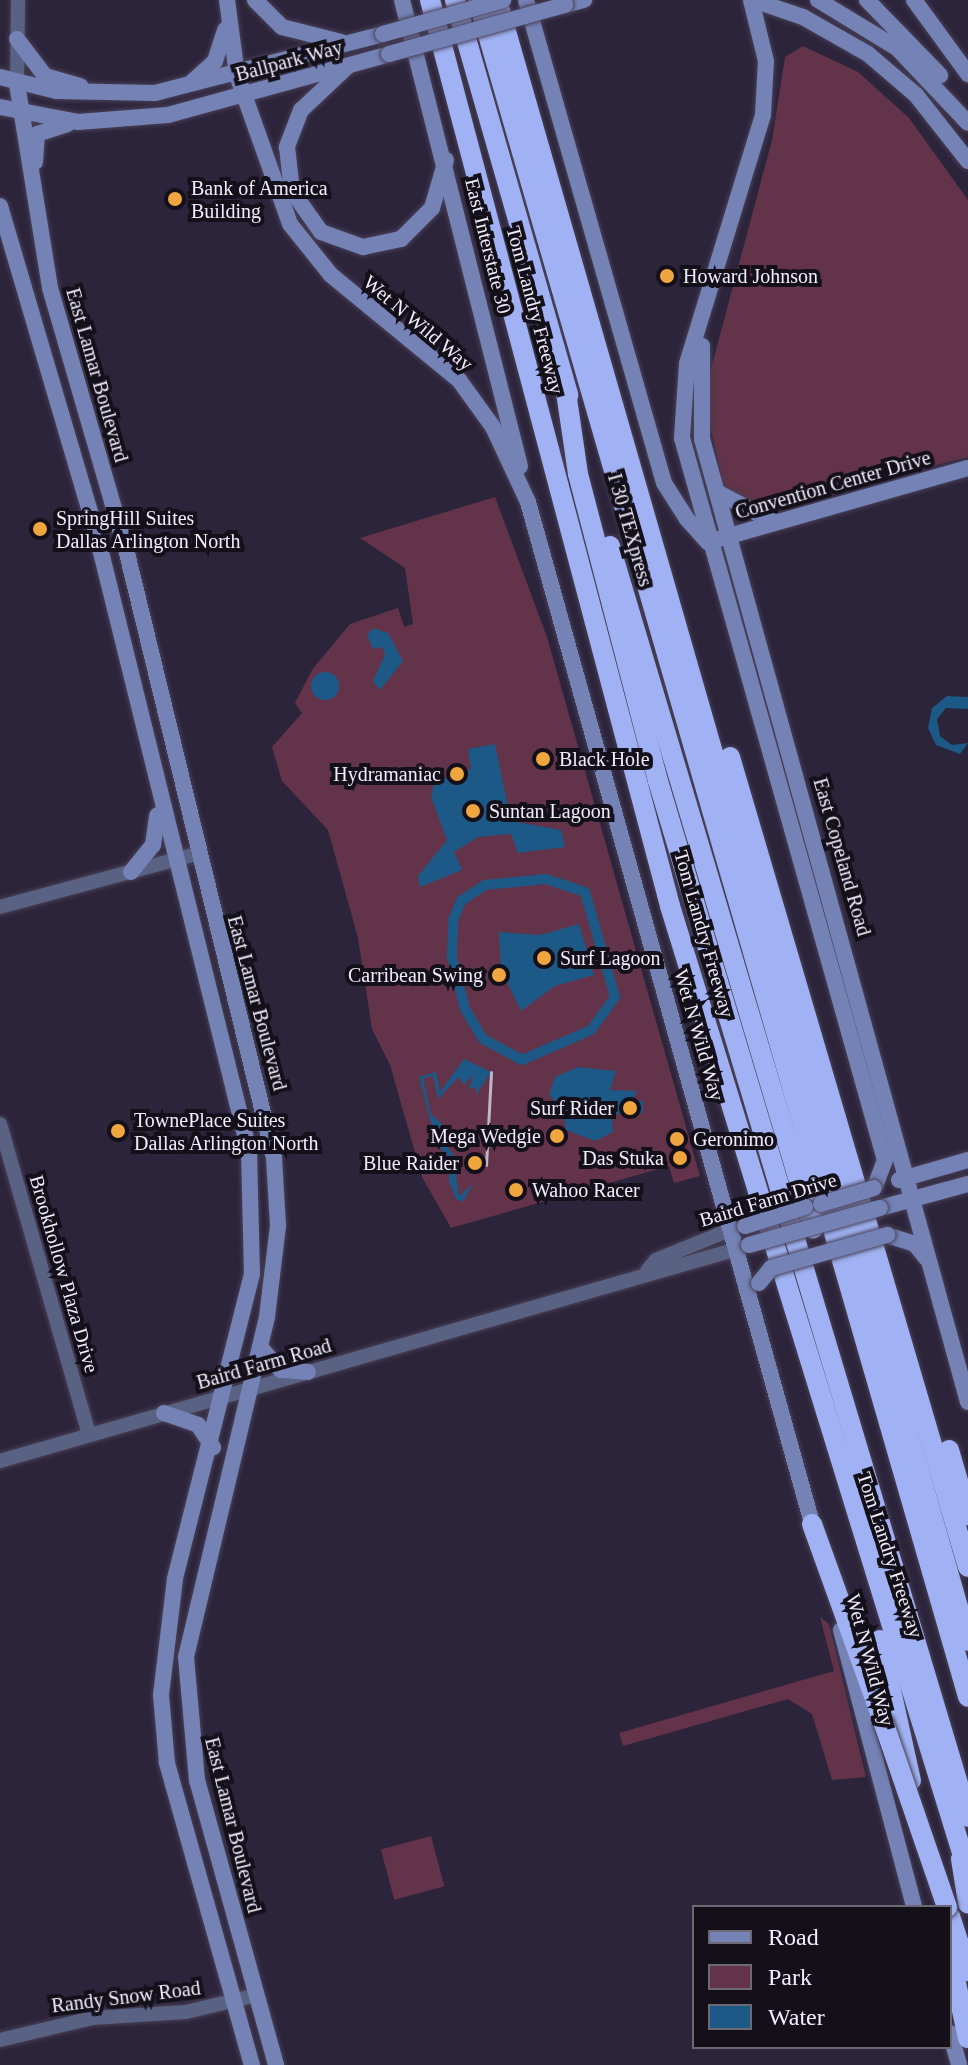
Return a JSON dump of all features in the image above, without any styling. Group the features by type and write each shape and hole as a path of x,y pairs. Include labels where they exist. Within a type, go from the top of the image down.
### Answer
{"highway":[{"name":"Tom Landry Freeway","path":"430,0 670,906 876,1588 968,1872"},
{"path":"494,0 509,39 694,676 968,1641"},
{"path":"509,39 510,0"},
{"path":"467,2 968,1697"},
{"name":"I 30 TEXpress","path":"467,2 565,385 767,1071"},
{"name":"I 30 TEXpress","path":"467,2 662,669 767,1071"},
{"path":"565,385 578,474 658,781 968,1817"},
{"path":"694,676 715,712 769,874 968,1567"},
{"path":"767,1071 817,1215"},
{"path":"899,1320 968,1515"},
{"path":"812,1524 946,1905"},
{"path":"876,1588 880,1638 939,1905"},
{"path":"958,1839 968,1903"},
{"path":"952,1922 968,1971"},
{"path":"952,1964 968,2038"}],"main road":[{"path":"186,86 215,61 227,20 227,0"},
{"path":"255,0 282,27 346,43"},
{"name":"East Interstate 30","path":"402,0 446,160 528,502"},
{"path":"467,2 494,0"},
{"name":"Ballpark Way","path":"0,77 17,84 110,93 186,86 383,34 467,2 503,0"},
{"path":"526,0 664,483 708,542"},
{"name":"Ballpark Way","path":"0,107 78,122 168,115 584,0"},
{"path":"752,0 803,17 901,80 968,161"},
{"name":"East Copeland Road","path":"752,0 766,61 763,115 704,321 687,364 681,412 708,542 885,1160 874,1188"},
{"path":"818,0 897,48 968,123"},
{"path":"867,0 968,111"},
{"path":"914,0 968,74"},
{"name":"Wet N Wild Way","path":"227,20 237,75 290,224 331,275 459,380 493,427 528,502 738,1227 758,1328 913,1905"},
{"path":"17,39 45,76 110,93"},
{"path":"348,65 301,110 287,147 292,191 313,224 351,246 401,239 432,208 446,160"},
{"name":"East Lamar Boulevard","path":"17,84 37,223 126,549 196,854 268,1121 278,1226 260,1347 186,1657 197,1780 276,2065"},
{"path":"210,104 229,108 256,134"},
{"path":"37,223 33,140 78,122"},
{"path":"0,206 94,525 157,793 245,1126 253,1263 213,1447 162,1652 167,1763 252,2065"},
{"name":"East Copeland Road","path":"704,321 699,418 717,492 865,1014 968,1402"},
{"name":"Convention Center Drive","path":"708,542 968,468"},
{"path":"717,492 774,522"},
{"path":"131,872 155,837 157,793"},
{"path":"844,1020 865,1014"},
{"path":"245,1126 268,1121"},
{"name":"Baird Farm Drive","path":"743,1247 874,1188 968,1160"},
{"name":"Baird Farm Drive","path":"738,1227 880,1208 968,1184"},
{"path":"758,1328 759,1283 771,1268 887,1235 915,1244 934,1273"},
{"path":"260,1347 281,1370 308,1372"},
{"path":"164,1413 198,1425 213,1447"},
{"path":"162,1652 186,1657"},
{"path":"952,2040 959,2065"}],"street":[{"name":"East Lamar Boulevard","path":"17,84 18,0"},
{"path":"0,907 196,854"},
{"name":"Brookhollow Plaza Drive","path":"0,1124 89,1435"},
{"name":"Baird Farm Drive","path":"647,1271 656,1260 738,1227"},
{"name":"Baird Farm Drive","path":"541,1311 647,1271 743,1247"},
{"name":"Baird Farm Road","path":"0,1461 250,1388 541,1311"},
{"name":"Randy Snow Road","path":"0,2040 92,2018 233,2001 257,1995"}],"green space":[{"path":"803,46 858,72 909,118 968,200 968,457 761,509 730,497 723,486 704,395 772,140 785,57"},
{"path":"495,497 547,637 700,1176 674,1183 669,1166 451,1228 422,1177 390,1065 372,1029 358,938 328,830 282,781 272,747 302,713 295,703 312,670 350,624 398,608 404,627 413,624 405,568 360,538"},
{"path":"820,1617 829,1624 866,1777 832,1780 812,1714 788,1699 623,1746 619,1733 834,1671"},
{"path":"431,1836 444,1886 394,1900 381,1849"}],"water":[{"path":"373,628 388,633 403,661 380,690 373,681 385,655 382,647 373,649 367,635"},
{"path":"325,672 335,676 339,686 335,696 325,700 315,696 311,686 315,676"},
{"path":"947,696 968,697 968,709 946,708 937,719 940,736 952,745 968,743 960,754 936,745 928,728 932,708"},
{"name":"Suntan Lagoon","path":"495,744 511,821 561,830 565,847 518,853 511,834 478,837 454,852 462,870 420,887 418,876 447,840 431,797 434,783 471,769 468,749"},
{"name":"Surf Lagoon","path":"579,924 594,975 555,986 521,1011 501,970 499,932 540,935"},
{"path":"464,1059 491,1072 476,1095 476,1087 469,1089 473,1075 464,1085 459,1077 438,1099 433,1076 423,1078 431,1114 442,1124 440,1137 453,1154 459,1196 473,1184 463,1202 456,1199 449,1181 449,1157 437,1145 419,1077 436,1072 440,1092"},
{"path":"578,1067 616,1071 610,1090 637,1091 632,1100 643,1101 643,1113 612,1114 611,1107 613,1132 595,1141 566,1130 563,1109 549,1095 555,1077"}],"waterway":[{"path":"546,879 585,892 615,997 591,1030 522,1060 483,1039 465,1009 452,957 453,920 461,901 485,885 546,879"}],"railway":[{"path":"486,1165 491,1072"}],"place":[{"name":"Bank of America Building","path":"175,199"},
{"name":"Howard Johnson","path":"667,276"},
{"name":"SpringHill Suites Dallas Arlington North","path":"40,529"},
{"name":"Black Hole","path":"543,759"},
{"name":"Hydramaniac","path":"457,774"},
{"name":"Suntan Lagoon","path":"473,811"},
{"name":"Surf Lagoon","path":"544,958"},
{"name":"Carribean Swing","path":"499,975"},
{"name":"Surf Rider","path":"630,1108"},
{"name":"TownePlace Suites Dallas Arlington North","path":"118,1131"},
{"name":"Mega Wedgie","path":"557,1136"},
{"name":"Geronimo","path":"677,1139"},
{"name":"Das Stuka","path":"680,1158"},
{"name":"Blue Raider","path":"475,1163"},
{"name":"Wahoo Racer","path":"516,1190"}]}
